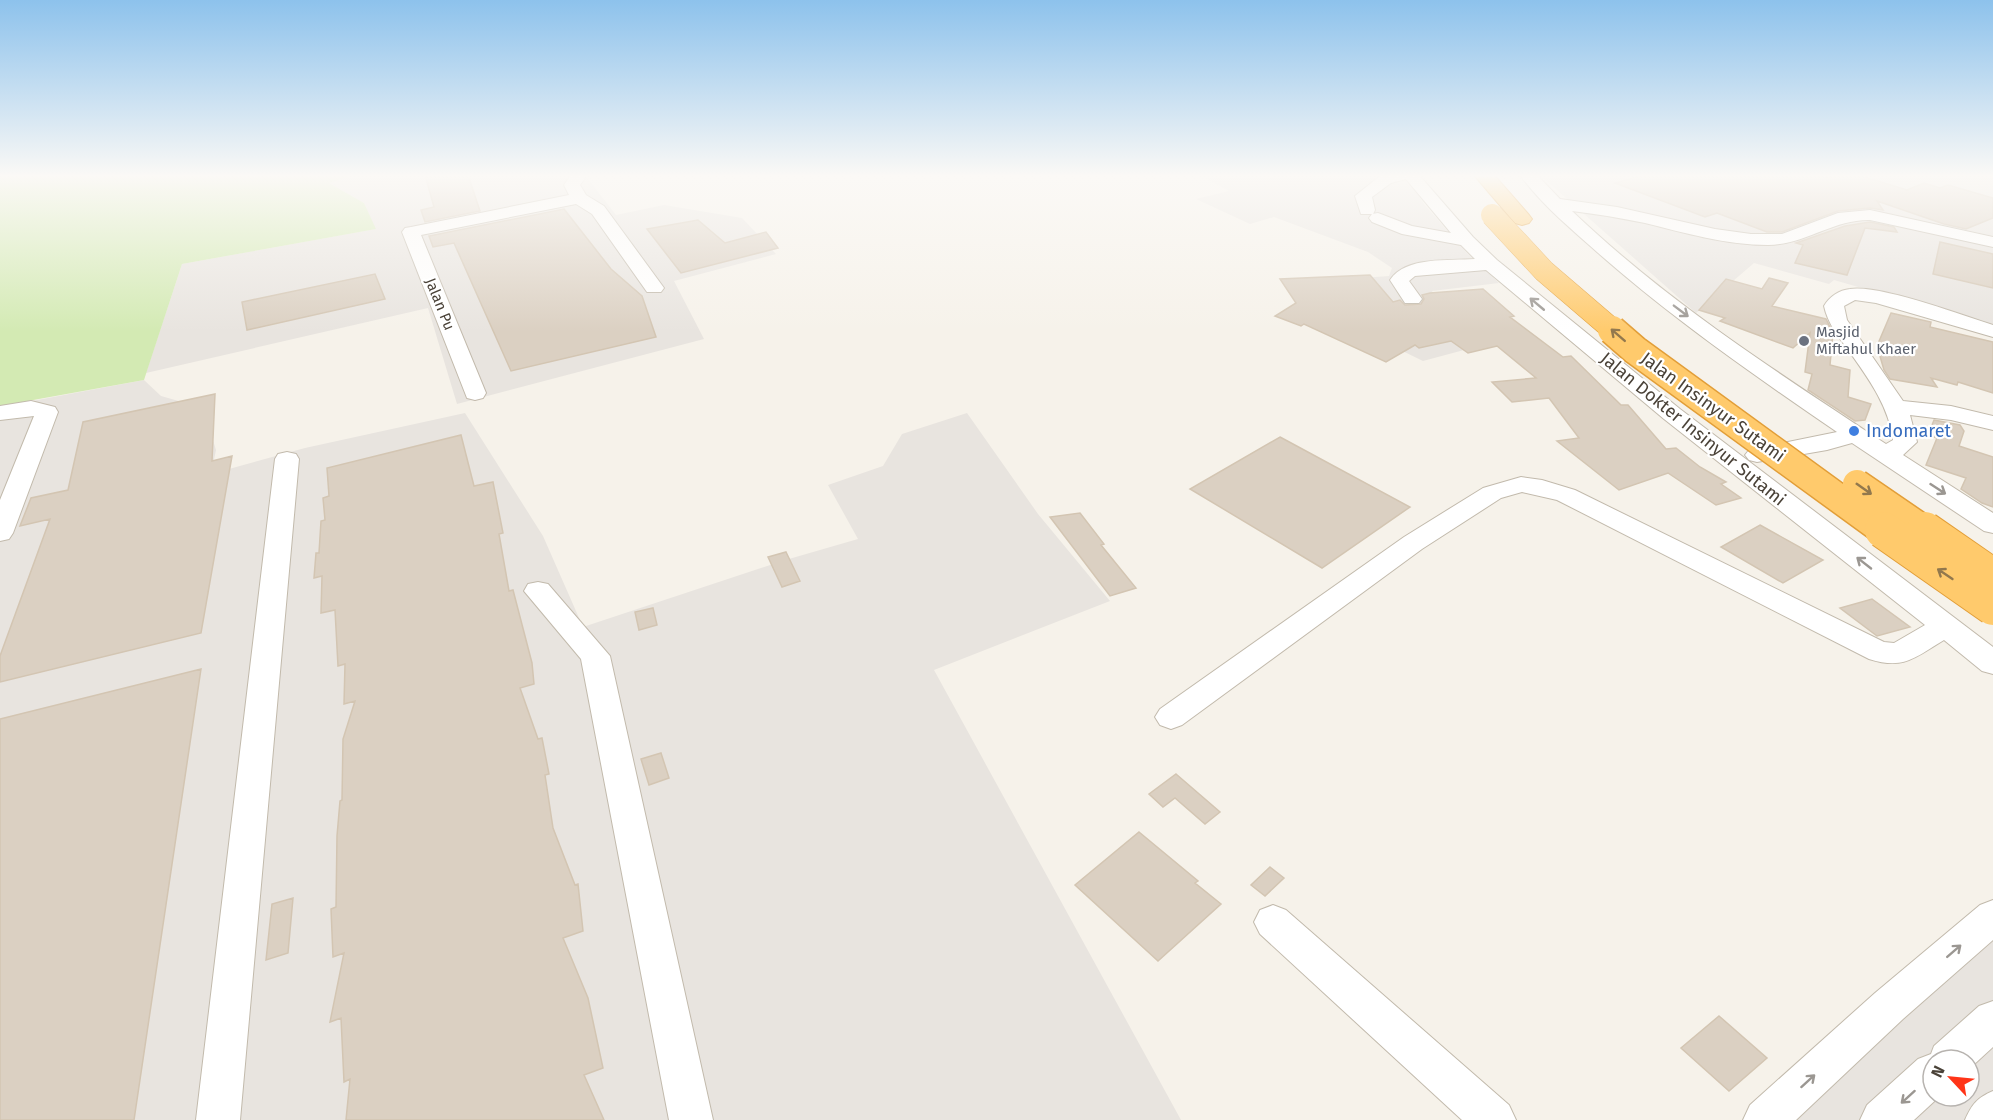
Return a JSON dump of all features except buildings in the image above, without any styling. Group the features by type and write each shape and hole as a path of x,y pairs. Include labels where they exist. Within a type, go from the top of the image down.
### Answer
{"highway":[{"name":"Jalan Insinyur Sutami","path":"1503,227 1544,271 1635,350 1892,537 1993,607"},
{"name":"Jalan Insinyur Sutami","path":"1530,227 1581,278 1663,346 1747,408 1993,577"}],"street":[{"name":"Jalan Pu","path":"434,227 411,232 475,393"},
{"path":"610,227 654,288"},
{"path":"1402,227 1467,241"},
{"name":"Jalan Dokter Insinyur Sutami","path":"1455,227 1490,264 1730,459 1993,663"},
{"path":"1581,227 1630,273 1729,346 1853,435 1993,525"},
{"path":"1681,227 1762,239 1788,238 1816,227"},
{"path":"1927,227 1993,242"},
{"path":"1412,299 1399,280 1408,272 1417,268 1490,264"},
{"path":"1887,455 1905,442 1904,428 1896,407 1837,320 1834,306 1836,302 1852,294 1878,297 1993,330"},
{"path":"1896,407 1951,413 1993,423"},
{"path":"0,413 31,408 47,412 0,533"},
{"path":"1730,459 1827,443 1853,435"},
{"path":"218,1120 287,459"},
{"path":"1171,717 1413,543 1492,493 1521,484 1542,487 1566,495 1879,652 1898,654 1945,626"},
{"path":"538,591 595,657 691,1120"},
{"path":"1765,1120 1889,1006 1993,917"},
{"path":"1273,922 1494,1120"},
{"path":"1962,1048 1993,1020"},
{"path":"1882,1120 1921,1085"},
{"path":"1987,1120 1993,1113"}],"shaded area":[{"path":"374,227 751,227 776,254 674,281 704,339 457,404 428,308 146,373 182,264 375,229"},
{"path":"1302,227 1444,227 1466,252 1499,283 1432,291 1441,307 1490,343 1423,361 1384,342 1292,283 1389,276 1392,268 1368,252"},
{"path":"1599,227 1993,227 1993,326 1834,280 1829,284 1754,263 1696,313"},
{"path":"144,380 161,396 203,408 216,450 211,474 305,448 465,413 543,536 583,627 782,561 858,539 828,485 883,466 902,434 967,413 1038,514 1110,601 934,670 1181,1120 0,1120 0,407"},
{"path":"1993,908 1993,1120 1751,1120"}],"green space":[{"path":"0,227 375,227 376,229 182,264 144,380 0,406"}],"place":[{"name":"Masjid Miftahul Khaer","path":"1804,341"},
{"name":"Indomaret","path":"1854,431"}]}
